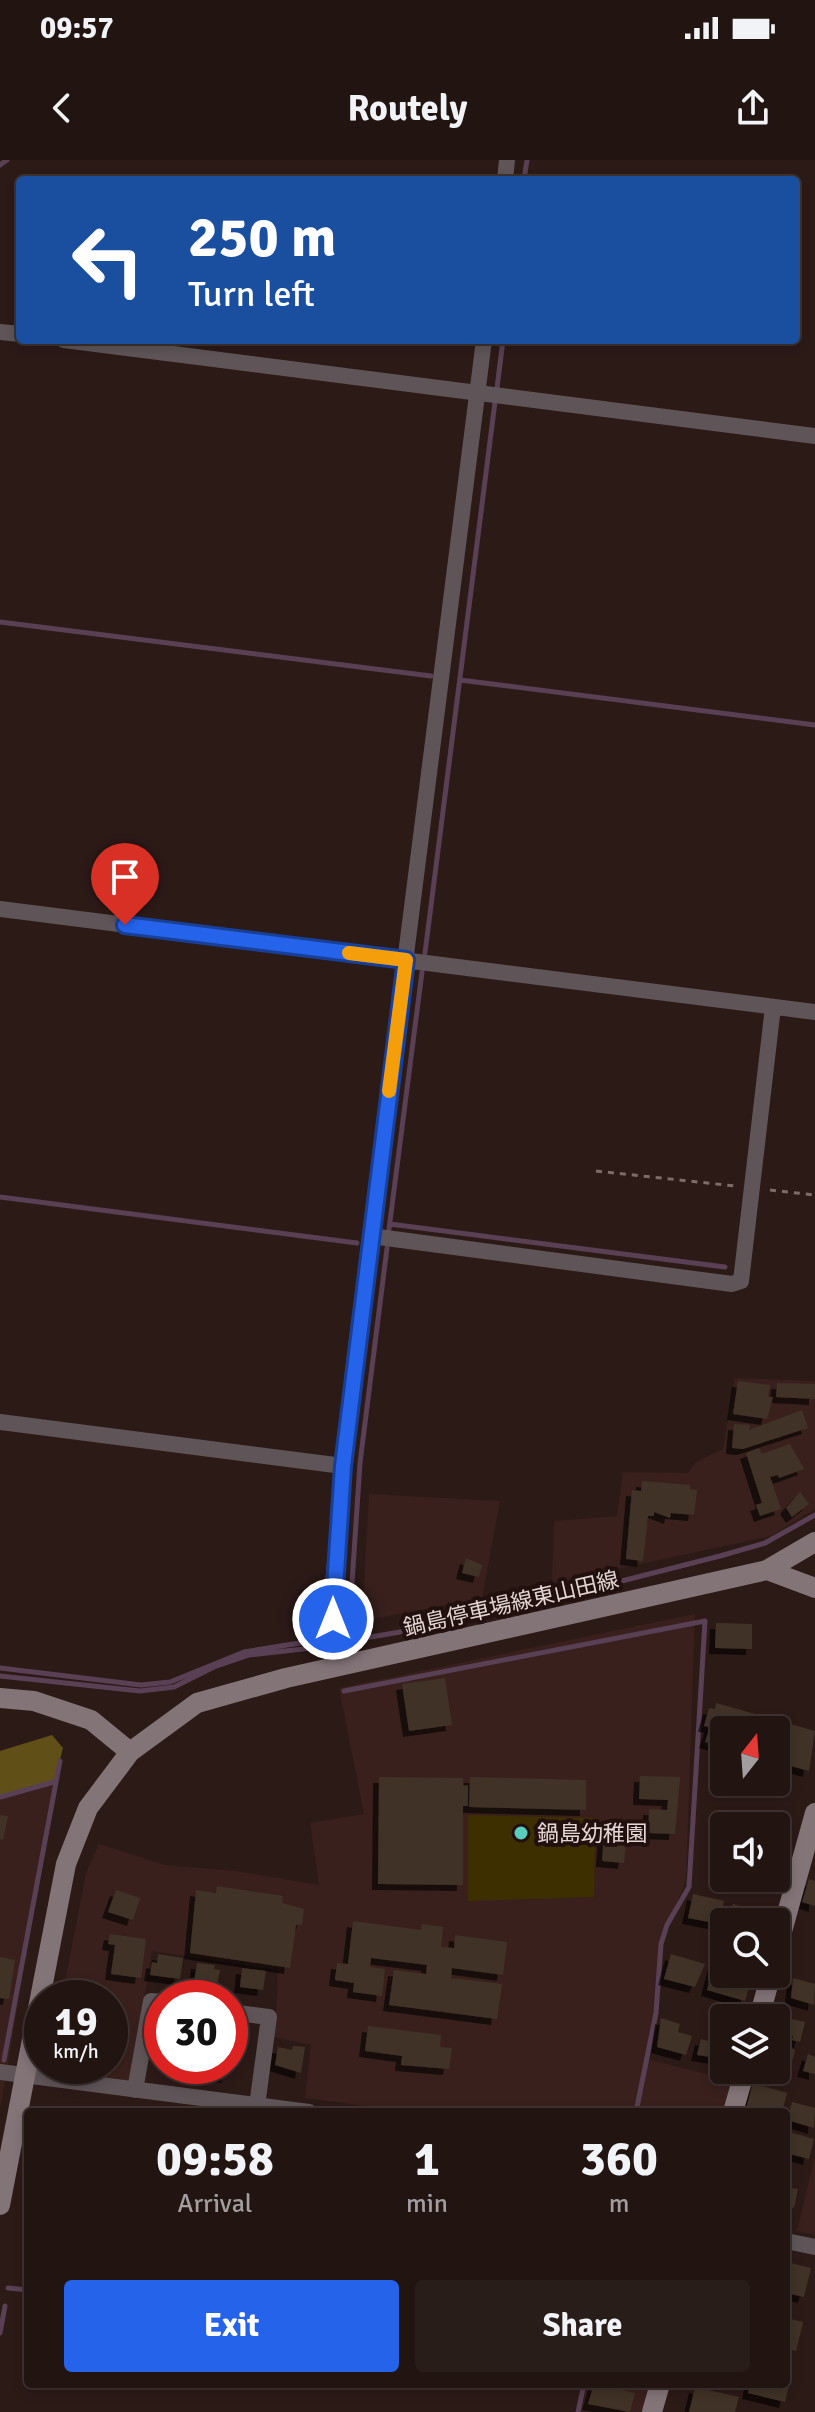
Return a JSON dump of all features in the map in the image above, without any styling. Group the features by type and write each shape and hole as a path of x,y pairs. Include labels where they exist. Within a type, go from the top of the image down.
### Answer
{"main road":[{"name":"鍋島停車場線東山田線","path":"43,1980 66,1864 88,1808 130,1752 197,1703 334,1667 767,1570 815,1542"},
{"path":"767,1570 815,1588"},
{"path":"0,1698 34,1701 91,1720 130,1752"},
{"path":"789,1908 815,1813"},
{"name":"鍋島停車場線東山田線","path":"0,2205 24,2076"},
{"path":"734,2108 741,2084"},
{"path":"652,2412 659,2388"}],"street":[{"path":"95,344 815,436"},
{"path":"334,1667 332,1594 343,1466 484,344"},
{"path":"0,909 815,1012"},
{"path":"371,1236 732,1284 741,1281 773,1007"},
{"path":"0,1422 343,1466"},
{"path":"248,2014 269,2017 257,2106"},
{"path":"135,2090 144,2040"},
{"path":"0,2072 24,2076"},
{"path":"87,2084 274,2108"},
{"path":"790,2242 815,2247"}],"path":[{"path":"596,1171 815,1195"}],"shaded area":[{"path":"735,1378 815,1381 815,1509 771,1536 552,1583 554,1521 617,1516 623,1472 688,1473 696,1462 723,1449"},
{"path":"369,1494 500,1501 482,1598 362,1621"},
{"path":"695,1614 686,1880 661,1944 656,2013 647,2059 710,2075 710,2084 733,2084 726,2108 381,2108 305,2098 311,2045 275,2037 278,1970 152,1951 147,1980 144,1980 144,1999 128,2082 128,1980 65,1980 86,1873 99,1844 165,1865 236,1871 319,1885 310,1823 364,1814 339,1688"},
{"path":"52,1735 63,1748 54,1782 0,1797 0,1751"},
{"path":"54,1781 6,2076 0,2109 0,1799"},
{"path":"468,1815 595,1818 594,1897 468,1901"},
{"path":"815,2155 815,2235 797,2231"},
{"path":"587,2388 649,2388 642,2412 581,2412"}],"building":[{"path":"738,1381 770,1385 768,1397 773,1397 767,1419 733,1414"},
{"path":"777,1383 815,1384 815,1399 776,1397"},
{"path":"802,1410 808,1428 743,1449 732,1448 734,1424 750,1425 749,1430"},
{"path":"790,1444 804,1469 779,1478 778,1475 770,1477 781,1509 760,1516 756,1505 762,1503 746,1453 759,1448 762,1454"},
{"path":"642,1481 690,1485 690,1489 697,1490 694,1515 671,1513 670,1518 654,1512 654,1516 648,1516 643,1561 626,1559 632,1490 641,1491"},
{"path":"800,1492 809,1504 792,1517 786,1508"},
{"path":"466,1558 482,1565 479,1577 462,1573"},
{"path":"716,1623 752,1624 752,1649 715,1648"},
{"path":"445,1678 452,1725 409,1731 402,1684"},
{"path":"716,1703 762,1716 710,1716 710,1727 704,1726 709,1708 715,1709"},
{"path":"790,1724 815,1731 809,1771 790,1766"},
{"path":"710,1727 710,1744 705,1742"},
{"path":"640,1776 680,1777 675,1834 648,1833 649,1809 667,1810 668,1800 639,1799"},
{"path":"379,1777 463,1778 463,1786 468,1785 468,1806 463,1806 463,1885 378,1884"},
{"path":"470,1777 586,1780 586,1810 469,1807"},
{"path":"0,1815 8,1816 3,1840 0,1839"},
{"path":"604,1831 627,1833 624,1863 602,1861"},
{"path":"809,1879 815,1881 815,1906 802,1902"},
{"path":"217,1886 283,1896 282,1903 304,1909 302,1925 296,1925 290,1968 190,1953 196,1890 216,1893"},
{"path":"116,1890 140,1898 133,1920 108,1912"},
{"path":"693,1894 724,1901 722,1908 710,1908 710,1922 688,1918"},
{"path":"353,1921 421,1930 422,1924 443,1927 441,1947 454,1948 455,1935 507,1942 503,1975 452,1968 451,1978 502,1984 497,2019 389,2005 394,1970 426,1974 427,1965 371,1958 370,1967 385,1969 382,1996 353,1992 354,1983 335,1980 337,1963 348,1964"},
{"path":"110,1934 146,1939 141,1978 111,1974 115,1945 108,1944"},
{"path":"158,1954 183,1958 180,1979 150,1975 152,1962 157,1963"},
{"path":"671,1954 705,1964 695,1987 664,1979"},
{"path":"0,1957 15,1960 9,1999 0,1998"},
{"path":"197,1963 215,1965 214,1969 220,1970 218,1980 194,1980"},
{"path":"242,1968 266,1971 263,1990 248,1988 248,1980 241,1980"},
{"path":"710,1978 710,1988 749,1988 745,2001 707,1990"},
{"path":"793,1978 815,1984 814,2005 791,1998"},
{"path":"661,2018 680,2024 678,2032 692,2036 686,2055 657,2047"},
{"path":"790,2019 805,2022 800,2042 792,2040 793,2036 790,2035"},
{"path":"368,2026 441,2035 440,2047 452,2048 449,2069 401,2065 402,2056 365,2051"},
{"path":"701,2039 710,2042 710,2057 697,2055"},
{"path":"293,2046 305,2047 301,2073 275,2065 278,2047 292,2050"},
{"path":"790,2048 795,2050 790,2067"},
{"path":"808,2054 815,2057 815,2074 803,2071"},
{"path":"753,2084 787,2093 783,2108 746,2108"},
{"path":"792,2102 815,2108 814,2128 790,2121"},
{"path":"790,2132 814,2139 809,2159 790,2154"},
{"path":"790,2188 798,2189 794,2208 790,2208"},
{"path":"790,2263 811,2268 804,2297 790,2294"},
{"path":"790,2319 803,2322 796,2351 790,2350"},
{"path":"593,2388 635,2393 630,2412 588,2404"},
{"path":"695,2388 739,2397 735,2412 689,2412"},
{"path":"749,2388 788,2388 785,2402 748,2393"}],"waterway":[{"path":"0,165 7,160"},
{"path":"525,176 527,160"},
{"path":"497,388 502,344"},
{"path":"425,953 495,402"},
{"path":"0,622 431,676"},
{"path":"460,680 815,725"},
{"path":"389,1229 422,972"},
{"path":"0,1197 357,1243"},
{"path":"390,1224 725,1267"},
{"path":"348,1643 360,1463 387,1248"},
{"path":"353,1599 353,1640 400,1632 468,1609 551,1599 720,1556 765,1543 815,1515"},
{"path":"0,1668 141,1685 170,1682 244,1652 318,1640 322,1616"},
{"path":"344,1691 705,1621 689,1887 667,1925 661,1944 656,2013 637,2108"},
{"path":"0,1676 140,1691 174,1687 214,1667 249,1655 312,1648"},
{"path":"4,2060 60,1761"},
{"path":"0,1797 54,1782"},
{"path":"8,2288 24,2290"},
{"path":"0,2333 5,2306"},
{"path":"578,2412 583,2388"}],"slow traffic":[{"path":"349,953 406,960 389,1091"}],"place":[{"name":"鍋島幼稚園","path":"521,1833"}],"route":[{"path":"125,925 406,960 353,1372 332,1594 333,1619"}]}
